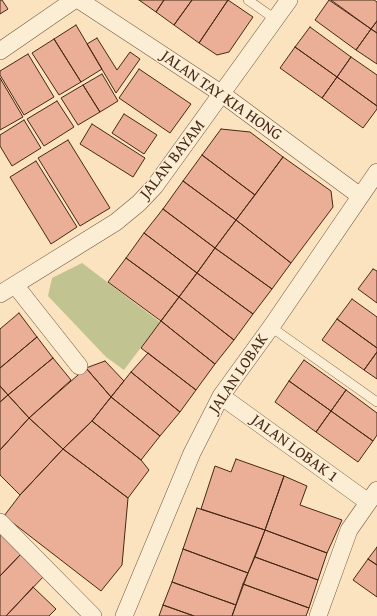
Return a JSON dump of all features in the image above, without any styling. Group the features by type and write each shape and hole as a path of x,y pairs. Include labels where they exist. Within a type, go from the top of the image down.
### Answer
{"street":[{"path":"0,51 74,0"},
{"name":"JALAN TAY KIA HONG","path":"79,0 222,94 360,196"},
{"name":"JALAN BAYAM","path":"0,294 116,222 139,203 155,186 289,0"},
{"name":"JALAN LOBAK","path":"124,616 192,452 221,396 271,327 377,172"},
{"path":"15,285 79,366"},
{"name":"JALAN LOBAK 1","path":"221,396 373,496"},
{"path":"318,616 349,530 373,496"},
{"path":"0,522 93,616"}],"lane":[{"path":"248,0 275,19"},
{"path":"271,327 377,402"}],"green space":[{"path":"82,263 160,322 124,370 106,357 48,296 52,278"}],"building":[{"path":"0,0 2,0 8,9 0,14"},
{"path":"139,0 164,0 156,12"},
{"path":"164,0 192,0 174,25 156,12"},
{"path":"192,0 228,0 199,43 174,25"},
{"path":"228,0 253,17 229,52 217,55 199,43"},
{"path":"329,0 371,29 356,50 315,20"},
{"path":"331,0 374,0 377,2 377,21 371,29"},
{"path":"377,21 377,33 371,29"},
{"path":"76,25 102,69 81,82 54,39"},
{"path":"310,27 351,57 337,77 295,47"},
{"path":"371,29 377,33 377,64 356,50"},
{"path":"97,38 117,70 130,52 140,59 116,93 87,44"},
{"path":"54,39 81,82 59,95 32,53"},
{"path":"295,47 337,77 322,98 280,68"},
{"path":"28,54 54,97 24,115 0,75 0,71"},
{"path":"351,57 377,75 377,106 337,77"},
{"path":"139,69 191,104 170,133 119,98"},
{"path":"102,74 118,101 100,112 83,85"},
{"path":"337,77 377,106 377,109 363,128 322,98"},
{"path":"0,78 23,117 0,130"},
{"path":"83,85 100,112 78,125 61,98"},
{"path":"57,101 74,127 44,146 27,119"},
{"path":"124,114 157,135 144,154 112,133"},
{"path":"24,120 41,148 12,166 0,146 0,135"},
{"path":"92,124 145,158 133,177 80,144"},
{"path":"221,129 250,132 283,157 255,195 202,155"},
{"path":"68,140 110,208 80,226 38,158"},
{"path":"202,155 255,195 236,220 183,181"},
{"path":"283,157 331,191 333,207 291,263 236,220"},
{"path":"36,161 77,227 51,244 10,177"},
{"path":"183,181 236,220 215,248 163,209"},
{"path":"163,209 215,248 197,273 144,233"},
{"path":"236,220 291,263 272,289 215,248"},
{"path":"144,233 197,273 179,297 126,258"},
{"path":"215,248 272,289 253,314 197,273"},
{"path":"126,258 179,297 161,321 108,282"},
{"path":"373,269 377,271 377,303 358,289"},
{"path":"197,273 253,314 234,340 179,297"},
{"path":"179,297 234,340 215,364 161,321"},
{"path":"352,299 377,317 377,348 337,319"},
{"path":"19,313 37,337 0,368 0,329"},
{"path":"337,319 377,348 377,352 364,370 322,340"},
{"path":"161,321 215,364 196,390 141,348"},
{"path":"37,337 53,358 8,395 0,386 0,368"},
{"path":"377,352 377,379 364,370"},
{"path":"148,353 196,390 180,412 131,372"},
{"path":"53,358 71,380 29,418 8,395"},
{"path":"304,360 346,390 331,411 289,381"},
{"path":"105,361 124,381 111,397 86,368"},
{"path":"86,368 111,397 92,421 63,449 29,418"},
{"path":"131,372 180,412 160,436 111,397"},
{"path":"289,381 331,411 316,432 275,402"},
{"path":"0,386 8,395 0,402"},
{"path":"346,390 377,413 377,435 373,441 331,411"},
{"path":"8,395 29,418 0,450 0,402"},
{"path":"111,397 160,436 141,460 92,421"},
{"path":"331,411 373,441 358,462 316,432"},
{"path":"29,418 63,449 20,495 0,475 0,450"},
{"path":"92,421 141,460 149,470 128,498 63,449"},
{"path":"63,449 128,498 122,565 101,591 4,516 20,495"},
{"path":"236,459 284,476 265,530 201,509 215,466 231,472"},
{"path":"284,476 307,486 300,505 342,520 327,553 265,530"},
{"path":"197,508 265,530 248,573 183,549"},
{"path":"265,530 327,553 318,580 255,557"},
{"path":"1,533 21,554 0,576 0,535"},
{"path":"377,547 377,565 368,559"},
{"path":"183,549 248,573 236,605 172,582"},
{"path":"21,554 44,576 6,616 0,616 0,576"},
{"path":"255,557 318,580 309,608 243,584"},
{"path":"368,559 377,565 377,597 353,580"},
{"path":"172,582 236,605 232,616 194,616 163,605"},
{"path":"243,584 309,608 306,616 232,616"},
{"path":"33,587 56,609 49,616 6,616"},
{"path":"163,605 194,616 159,616"}]}
